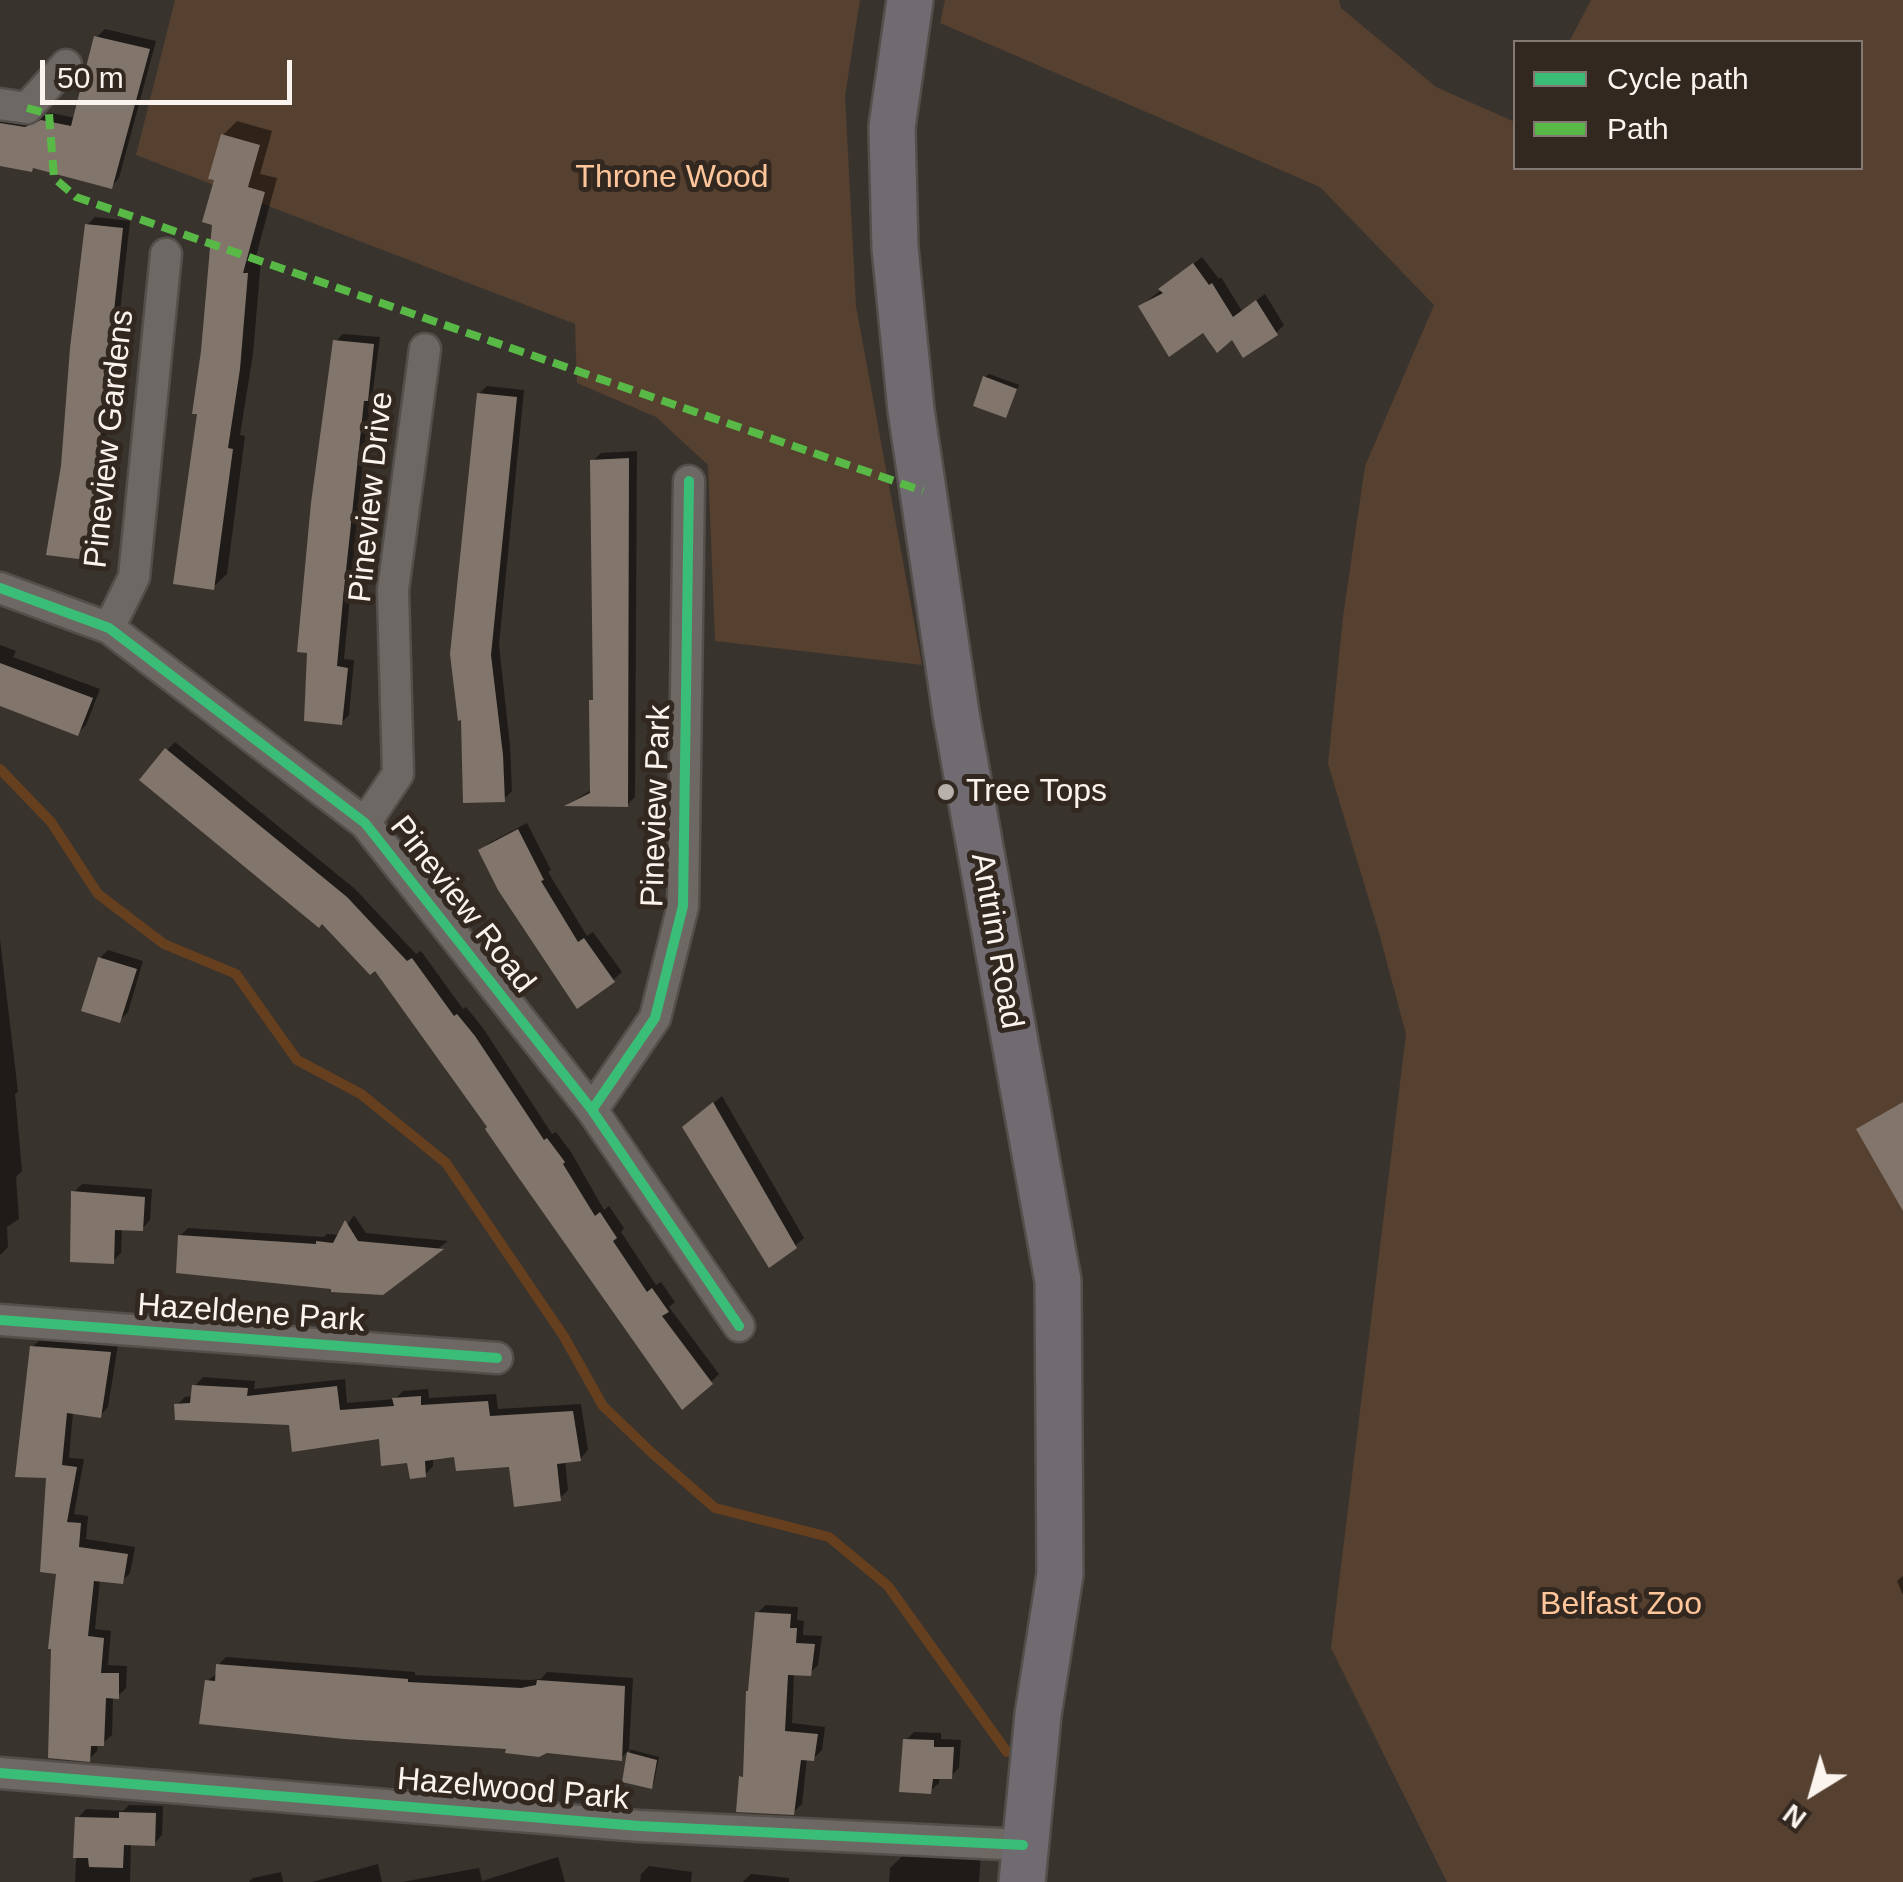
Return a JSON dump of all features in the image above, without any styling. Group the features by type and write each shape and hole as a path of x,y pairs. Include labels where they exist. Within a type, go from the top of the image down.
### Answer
{"main road":[{"name":"Antrim Road","path":"910,0 892,126 895,248 911,410 956,714 1058,1281 1060,1574 1038,1714 1022,1863"}],"street":[{"path":"0,104 28,108 66,64"},
{"name":"Pineview Gardens","path":"109,628 134,577 166,254"},
{"name":"Pineview Drive","path":"365,823 398,774 393,590 425,349"},
{"name":"Pineview Park","path":"592,1110 655,1018 683,906 689,481"},
{"name":"Pineview Road","path":"0,588 109,628 365,823 592,1110 739,1326"},
{"name":"Hazeldene Park","path":"0,1320 497,1358"},
{"name":"Hazelwood Park","path":"0,1773 639,1826 1022,1863"}],"green space":[{"name":"Throne Wood","path":"175,0 860,0 845,96 856,306 922,665 715,641 708,465 656,417 577,383 575,324 136,155"},
{"name":"Belfast Zoo","path":"945,0 1339,0 1341,8 1436,87 1513,121 1513,170 1863,170 1863,40 1570,40 1591,0 1903,0 1903,1882 1447,1882 1331,1648 1406,1034 1328,764 1343,617 1365,466 1434,305 1320,187 940,23"}],"building":[{"path":"94,36 150,49 112,189 33,168 32,172 0,166 0,123 25,127 41,120 71,126"},
{"path":"221,134 260,145 248,187 265,192 243,273 248,273 240,369 228,448 233,449 214,590 173,584 197,414 192,414 212,225 202,222 214,180 208,179"},
{"path":"85,224 123,228 87,560 46,555 61,466"},
{"path":"1193,263 1209,285 1212,283 1233,317 1256,300 1278,335 1243,358 1232,340 1217,353 1203,333 1169,357 1138,306 1163,293 1158,289"},
{"path":"333,340 374,344 368,401 364,401 337,666 348,668 342,725 304,721 307,653 297,652 311,503"},
{"path":"983,376 1017,389 1006,418 973,406"},
{"path":"477,393 517,397 491,655 505,802 463,803 461,720 458,721 450,654"},
{"path":"629,458 628,807 564,806 590,793 590,460"},
{"path":"0,663 93,698 78,736 0,706"},
{"path":"165,748 347,897 407,961 412,958 454,1016 457,1014 475,1036 544,1140 547,1138 565,1162 595,1216 600,1212 617,1238 613,1241 647,1292 652,1288 669,1312 662,1316 713,1384 682,1410 375,971 370,975 322,924 319,928 139,780"},
{"path":"518,829 544,880 541,881 578,942 584,938 615,982 577,1009 498,890 478,850"},
{"path":"98,957 137,969 120,1023 81,1011"},
{"path":"713,1102 797,1248 769,1268 682,1127"},
{"path":"1903,1102 1903,1211 1856,1129"},
{"path":"71,1191 145,1197 143,1231 115,1230 114,1264 70,1262"},
{"path":"345,1220 358,1241 444,1249 383,1295 176,1273 178,1235 333,1243"},
{"path":"30,1346 111,1352 101,1418 67,1413 62,1465 77,1467 67,1522 81,1523 79,1547 128,1554 123,1584 94,1581 88,1636 104,1638 101,1673 119,1673 119,1699 106,1698 104,1746 91,1746 90,1762 48,1758 48,1649 56,1574 40,1572 46,1478 15,1477"},
{"path":"192,1385 248,1388 247,1396 337,1386 340,1410 394,1406 392,1398 421,1396 421,1405 488,1401 490,1416 573,1411 581,1461 557,1464 561,1501 514,1507 509,1467 456,1471 454,1457 425,1461 426,1477 410,1479 407,1463 381,1466 379,1439 292,1452 289,1425 175,1420 174,1404 190,1403"},
{"path":"755,1612 791,1614 790,1628 797,1628 796,1643 815,1644 811,1676 788,1675 785,1731 818,1734 814,1761 801,1760 794,1815 736,1812 739,1776 743,1777 746,1691"},
{"path":"216,1664 408,1682 521,1688 536,1685 537,1680 625,1686 622,1761 547,1753 539,1757 505,1753 506,1749 344,1739 199,1724 205,1680 215,1681"},
{"path":"903,1739 934,1740 934,1747 954,1747 952,1779 933,1779 931,1794 899,1792"},
{"path":"627,1752 657,1760 652,1789 622,1782"},
{"path":"119,1812 156,1813 155,1846 124,1845 123,1868 89,1867 88,1858 73,1858 75,1817 119,1818"}],"waterway":[{"path":"0,769 51,822 98,894 164,944 236,974 297,1060 361,1094 446,1163 563,1335 603,1406 652,1453 715,1508 829,1537 888,1586 1007,1752"}],"marked path":[{"path":"27,108 49,114 54,178 76,197 923,491"}],"cycle path":[{"path":"592,1110 655,1018 683,906 689,481"},
{"path":"0,588 109,628 365,823 592,1110 739,1326"},
{"path":"0,1320 497,1358"},
{"path":"0,1773 639,1826 1023,1845"}],"place":[{"name":"Tree Tops","path":"946,792"}]}
